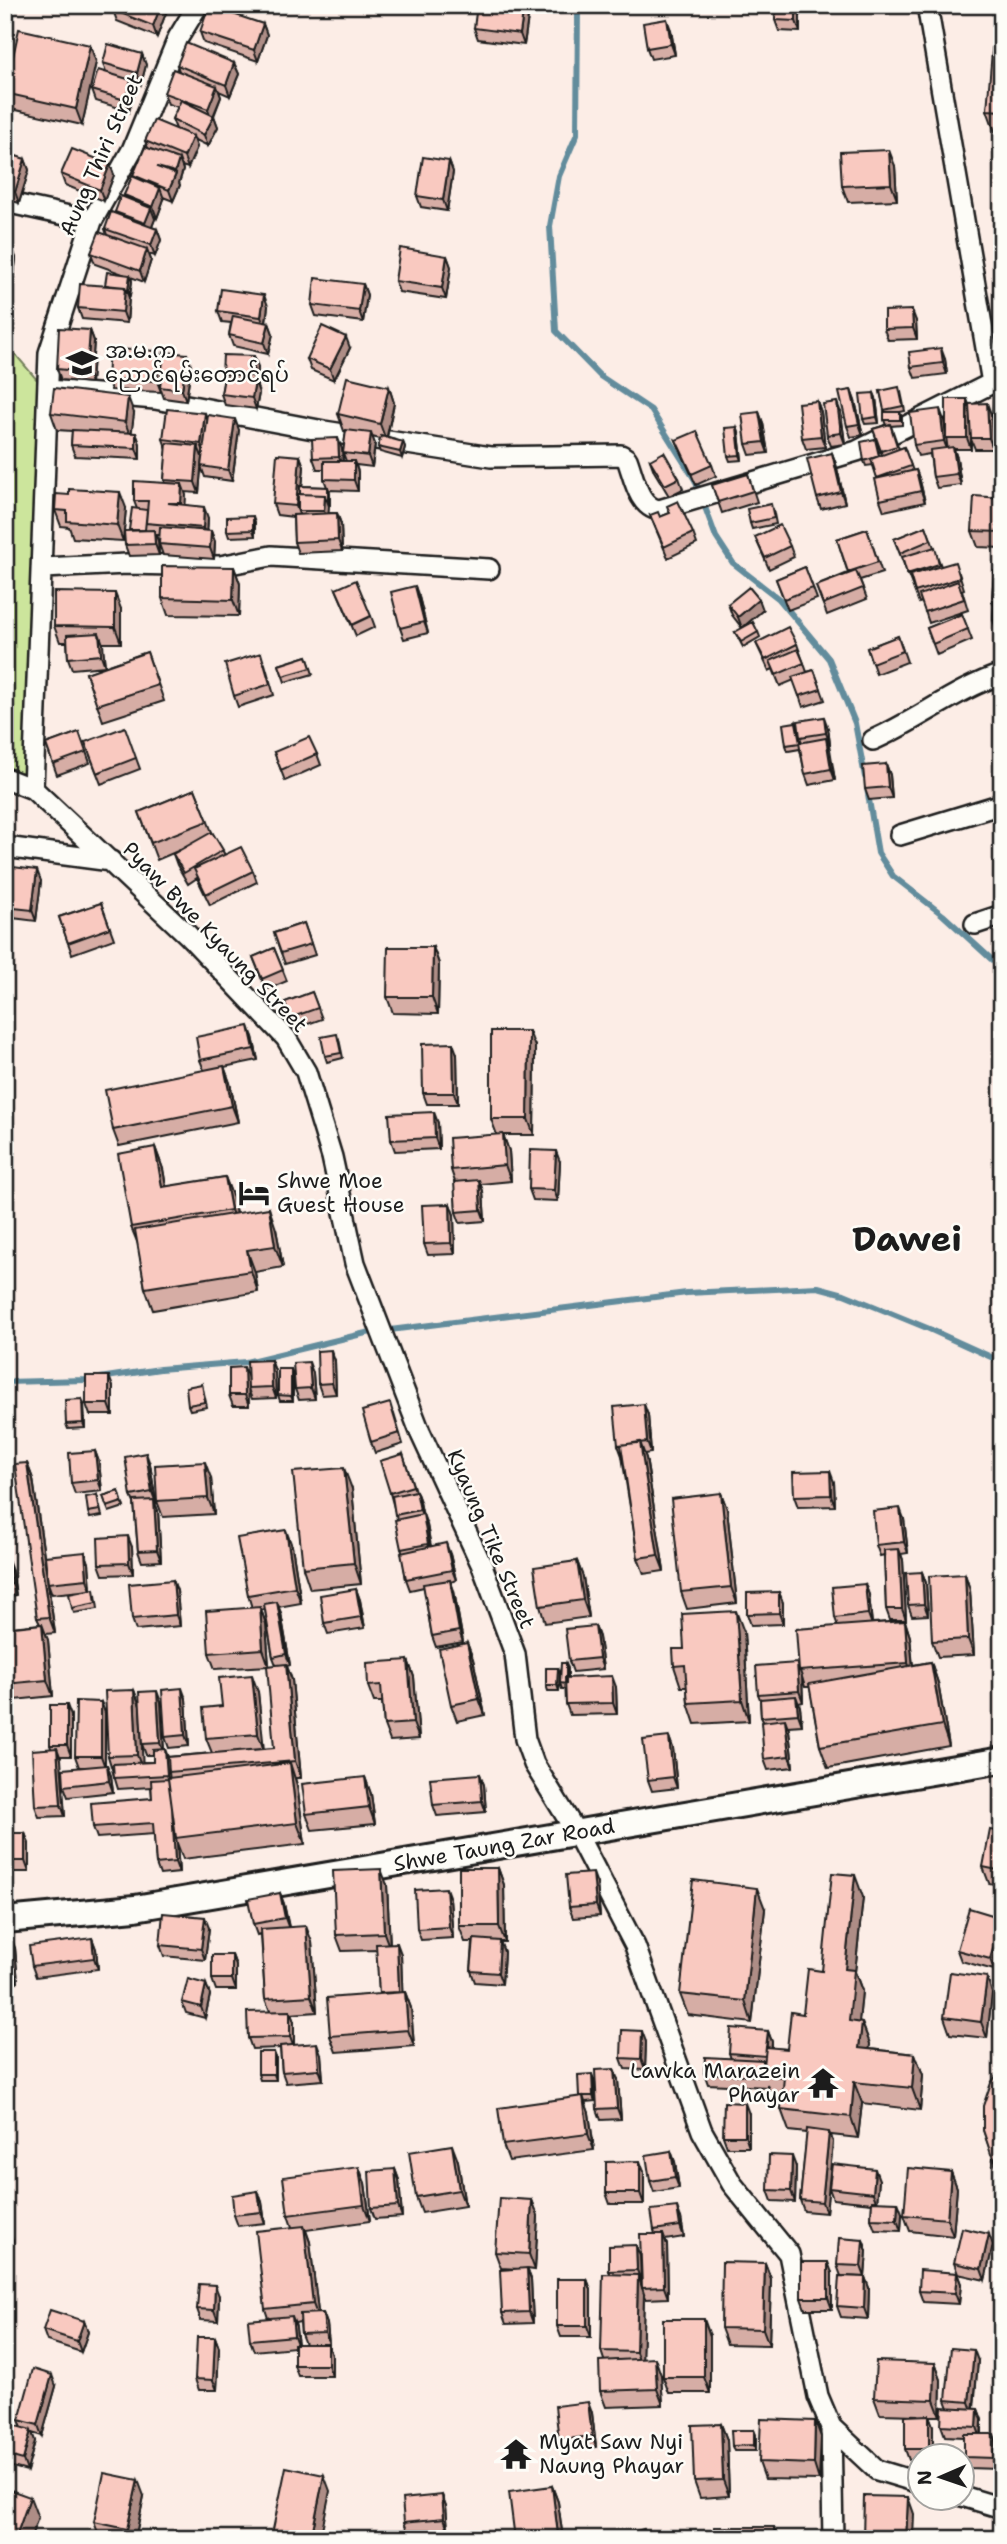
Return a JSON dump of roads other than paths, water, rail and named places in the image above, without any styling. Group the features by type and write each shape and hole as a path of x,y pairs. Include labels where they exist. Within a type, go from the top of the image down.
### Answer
{"street":[{"name":"Aung Thiri Street","path":"33,789 50,353 92,221 132,150 178,38 198,5"},
{"path":"49,390 155,399 324,431 491,457 621,455 627,459 644,503 649,509 659,510 857,451 997,385 927,5"},
{"path":"5,202 92,221"},
{"path":"43,568 127,564 220,566 271,556 489,569"},
{"path":"873,740 901,728 980,681 1002,674"},
{"name":"Pyaw Bwe Kyaung Street","path":"5,778 33,789 111,861 286,1038 299,1060 321,1116 355,1262 380,1331"},
{"path":"900,835 1002,804"},
{"path":"5,848 111,861"},
{"path":"975,924 1002,915"},
{"name":"Kyaung Tike Street","path":"380,1331 420,1432 483,1569 515,1654 525,1739 534,1763 576,1832 635,1946 702,2131 732,2184 789,2254 818,2396 831,2427 833,2539"},
{"name":"Shwe Taung Zar Road","path":"5,1920 135,1908 1002,1760"},
{"path":"831,2427 877,2470 906,2479"},
{"path":"976,2500 1002,2508"}],"waterway":[{"path":"578,5 577,134 559,176 550,226 556,331 600,376 651,410 695,480 716,537 733,563 779,599 829,659 855,723 865,777"},
{"path":"867,788 878,853 893,876 943,915 1002,969"},
{"path":"5,1382 86,1380 160,1369 246,1362 366,1333 687,1293 818,1287 844,1294 1002,1362"}],"place":[{"name":"အ.မ.က ညောင်ရမ်းတောင်ရပ်","path":"82,363"},
{"name":"Shwe Moe Guest House","path":"254,1193"},
{"name":"Lawka Marazein Phayar","path":"823,2083"},
{"name":"Myat Saw Nyi Naung Phayar","path":"516,2454"}],"district":[{"name":"Dawei","path":"907,1239"}]}
